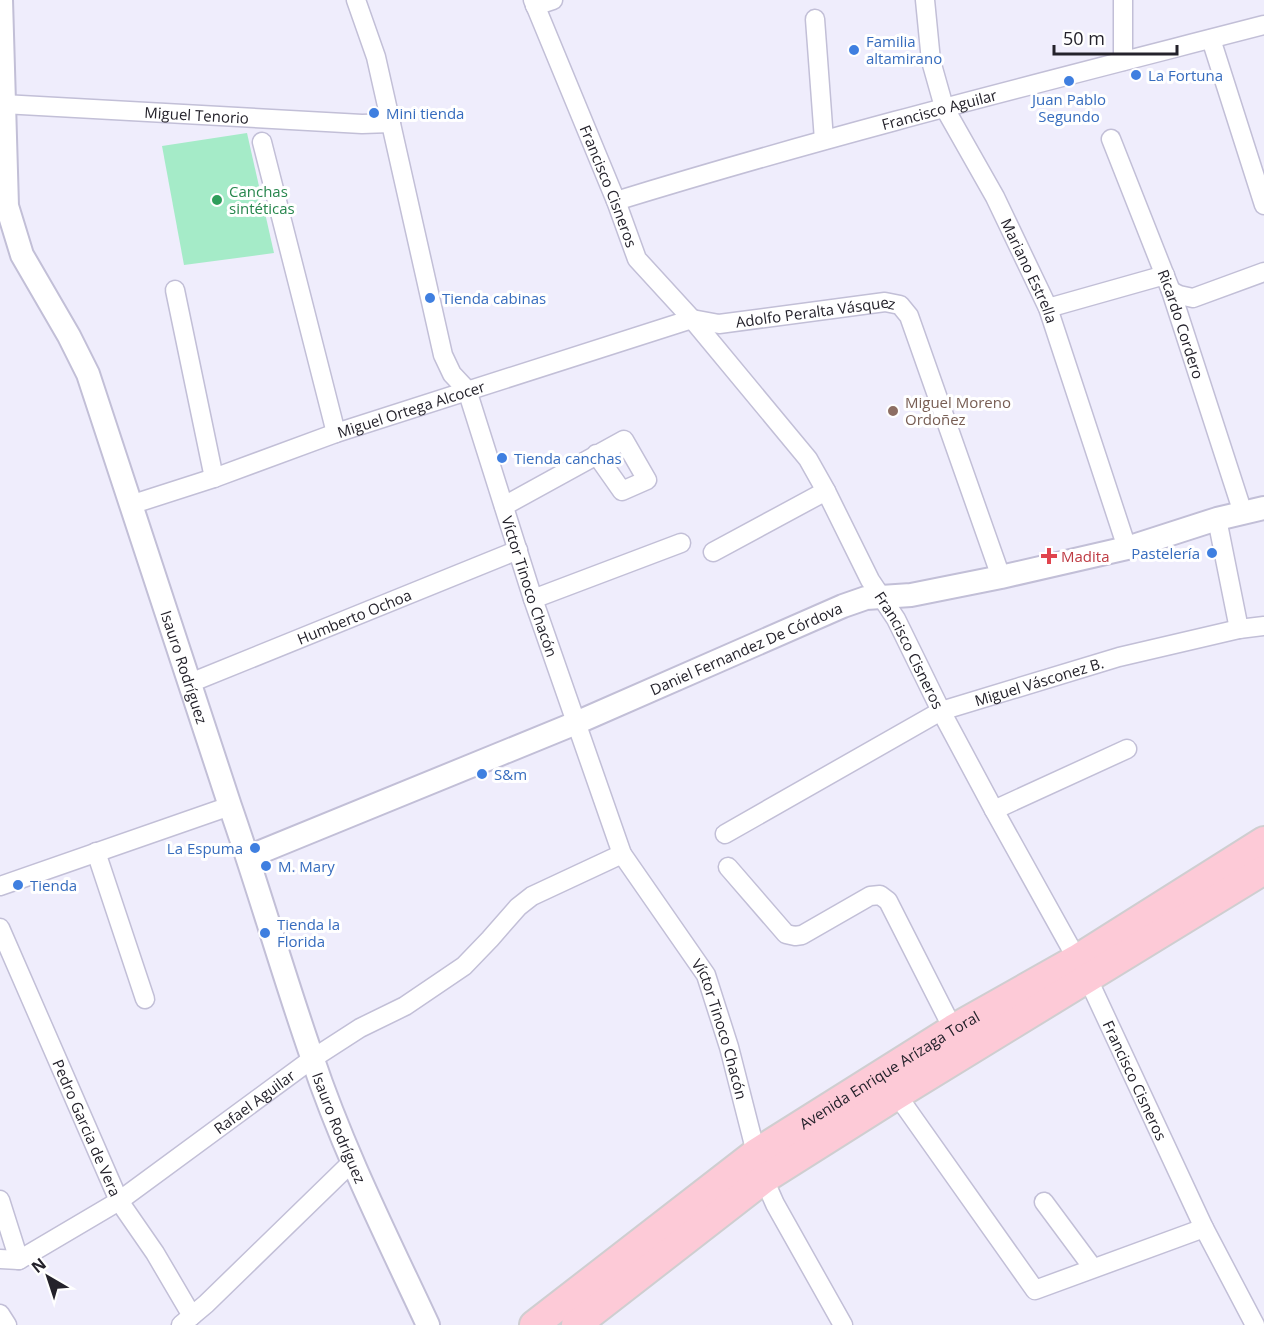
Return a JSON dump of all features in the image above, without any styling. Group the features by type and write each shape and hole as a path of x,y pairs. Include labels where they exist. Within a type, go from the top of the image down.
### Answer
{"main road":[{"name":"Avenida Enrique Arízaga Toral","path":"576,1325 760,1166 897,1095 1083,969 1264,841"},
{"name":"Avenida Enrique Arízaga Toral","path":"534,1325 953,1029 1083,969 1262,878"}],"street":[{"name":"Isauro Rodríguez","path":"1,0 7,206 16,239 22,255 69,336 88,374 248,857 312,1059 352,1162 428,1325"},
{"name":"Víctor Tinoco Chacón","path":"356,0 376,57 443,355 452,374 467,390 533,599 621,854 706,975 729,1047 760,1166 775,1204 843,1325"},
{"name":"Mariano Estrella","path":"925,0 931,61 944,107 995,197 1048,308 1126,548"},
{"path":"1123,0 1123,61"},
{"name":"Francisco Cisneros","path":"540,2 637,259 692,319 808,459 870,580 896,619 993,810 1083,969 1204,1228 1255,1325"},
{"path":"815,19 824,140"},
{"name":"Francisco Aguilar","path":"616,201 944,107 1264,25"},
{"path":"1211,39 1264,205"},
{"name":"Miguel Tenorio","path":"3,104 362,124 391,123"},
{"name":"Ricardo Cordero","path":"1111,139 1168,283 1253,511"},
{"path":"262,142 336,433"},
{"path":"1048,308 1168,283 1179,295 1193,298 1264,272"},
{"path":"175,290 214,478"},
{"name":"Adolfo Peralta Vásquez","path":"692,319 719,324 885,302 900,305 909,316 1001,577"},
{"name":"Miguel Ortega Alcocer","path":"130,505 214,478 336,433 692,319"},
{"path":"504,506 596,454"},
{"path":"713,552 826,492"},
{"name":"Daniel Fernandez De Córdova","path":"248,857 576,723 866,598 911,596 1001,577 1126,548 1217,519 1253,511"},
{"path":"1217,519 1239,629"},
{"path":"533,599 681,543"},
{"name":"Humberto Ochoa","path":"190,683 518,550"},
{"name":"Miguel Vásconez B.","path":"725,834 941,711 1119,657 1239,629 1264,626"},
{"path":"993,810 1127,749"},
{"path":"0,886 230,806"},
{"path":"96,852 145,999"},
{"name":"Rafael Aguilar","path":"19,1260 119,1201 312,1059 360,1028 405,1006 464,966 518,907 532,897 621,854"},
{"path":"728,867 786,934 795,936 802,935 870,896 880,895 888,901 953,1029"},
{"name":"Pedro Garcia de Vera","path":"0,928 119,1201 155,1253 186,1320"},
{"path":"897,1095 1035,1290 1204,1228"},
{"path":"186,1320 206,1304 352,1162"},
{"path":"0,1200 19,1260 0,1259"},
{"path":"1044,1202 1093,1268"},
{"path":"0,1314 7,1325"}],"green space":[{"name":"Canchas sintéticas","path":"247,133 274,253 184,265 162,146"}],"place":[{"name":"Familia altamirano","path":"854,50"},
{"name":"La Fortuna","path":"1136,75"},
{"name":"Juan Pablo Segundo","path":"1069,81"},
{"name":"Mini tienda","path":"374,113"},
{"name":"Canchas sintéticas","path":"217,200"},
{"name":"Tienda cabinas","path":"430,298"},
{"name":"Miguel Moreno Ordoñez","path":"893,411"},
{"name":"Tienda canchas","path":"502,458"},
{"name":"Pastelería","path":"1212,553"},
{"name":"Madita","path":"1049,556"},
{"name":"S&m","path":"482,774"},
{"name":"La Espuma","path":"255,848"},
{"name":"M. Mary","path":"266,866"},
{"name":"Tienda","path":"18,885"},
{"name":"Tienda la Florida","path":"265,933"}]}
